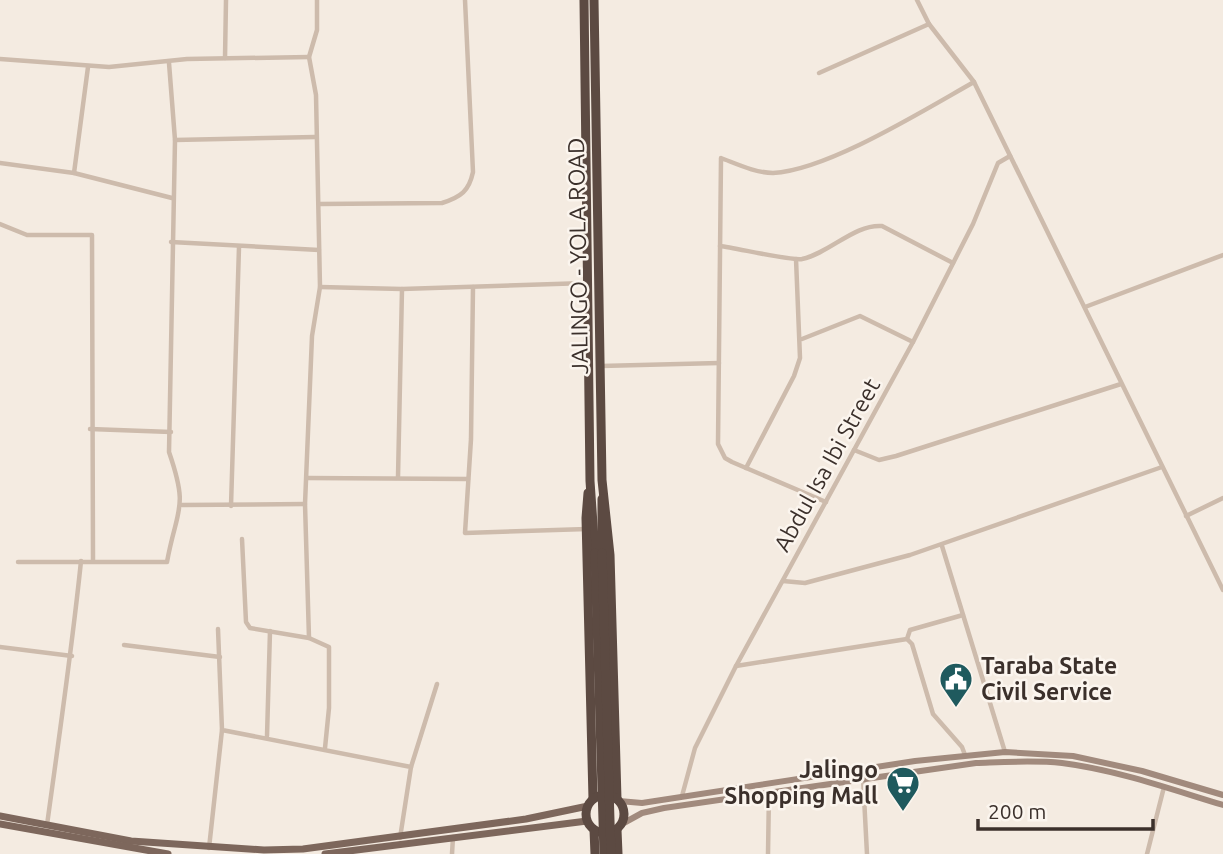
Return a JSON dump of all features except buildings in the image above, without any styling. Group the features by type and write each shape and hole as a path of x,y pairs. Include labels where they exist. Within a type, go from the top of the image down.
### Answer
{"highway":[{"path":"584,0 590,481 587,529 591,803 587,821 594,830 606,834 619,827"},
{"name":"JALINGO - YOLA ROAD","path":"594,0 603,480 608,510 618,800"},
{"path":"603,480 599,553 604,854"},
{"path":"590,481 599,553 611,854"},
{"path":"591,803 604,795 618,800 624,808 619,827 618,854"},
{"path":"594,830 595,854"}],"main road":[{"path":"618,800 642,803 965,755 1005,752 1073,756 1142,771 1223,796"},
{"path":"619,827 642,813 769,791 976,763 1045,762 1095,769 1164,786 1223,805"},
{"path":"325,854 526,819 591,803"},
{"path":"0,816 130,848 209,849 303,849 587,821"},
{"path":"0,824 168,854"}],"street":[{"path":"225,58 226,0"},
{"path":"309,638 305,504 312,336 320,287 316,95 310,57 317,30 317,0"},
{"path":"319,204 442,203 456,199 470,184 473,172 465,0"},
{"path":"917,0 929,24 974,82 1223,590"},
{"path":"819,73 929,24"},
{"path":"0,59 89,66 225,58 310,57"},
{"path":"18,562 167,562 182,505 181,486 169,452 175,140 169,63"},
{"path":"75,173 89,66"},
{"path":"826,502 726,458 718,444 721,158 771,173 791,170 822,160 889,130 974,82"},
{"path":"175,140 315,137"},
{"name":"Abdul Isa Ibi Street","path":"682,796 695,748 736,666 913,342 953,263 998,163 1010,156"},
{"path":"0,163 75,173 172,198"},
{"path":"0,224 27,235 92,235 90,429 93,560"},
{"path":"720,246 796,259 830,247 871,225 882,226 953,263"},
{"path":"171,242 319,250"},
{"path":"231,506 239,247"},
{"path":"1085,307 1223,255"},
{"path":"746,468 794,376 802,339 796,259"},
{"path":"320,287 402,289 587,283"},
{"path":"473,287 465,533 587,529"},
{"path":"398,477 402,289"},
{"path":"802,339 860,316 913,342"},
{"path":"600,366 719,363"},
{"path":"854,450 879,460 896,456 1121,384"},
{"path":"90,429 171,432"},
{"path":"783,582 795,584 834,577 942,545 1162,467"},
{"path":"307,478 468,478"},
{"path":"1186,516 1223,498"},
{"path":"182,505 305,504"},
{"path":"242,539 246,622 250,628 309,638 329,647 329,709 325,748"},
{"path":"942,545 1005,752"},
{"path":"47,826 60,714 72,656 81,561"},
{"path":"907,639 910,630 963,615"},
{"path":"209,849 222,730 218,629"},
{"path":"267,736 270,631"},
{"path":"736,666 907,639"},
{"path":"907,639 912,644 933,713 962,747 965,755"},
{"path":"124,645 220,657"},
{"path":"0,647 72,656"},
{"path":"400,839 411,767 437,684"},
{"path":"222,730 267,736 411,767"},
{"path":"863,778 867,854"},
{"path":"1147,854 1164,786"},
{"path":"768,854 769,791"},
{"path":"452,854 453,836"}],"place":[{"name":"Taraba State Civil Service","path":"956,709"},
{"name":"Jalingo Shopping Mall","path":"903,813"}]}
